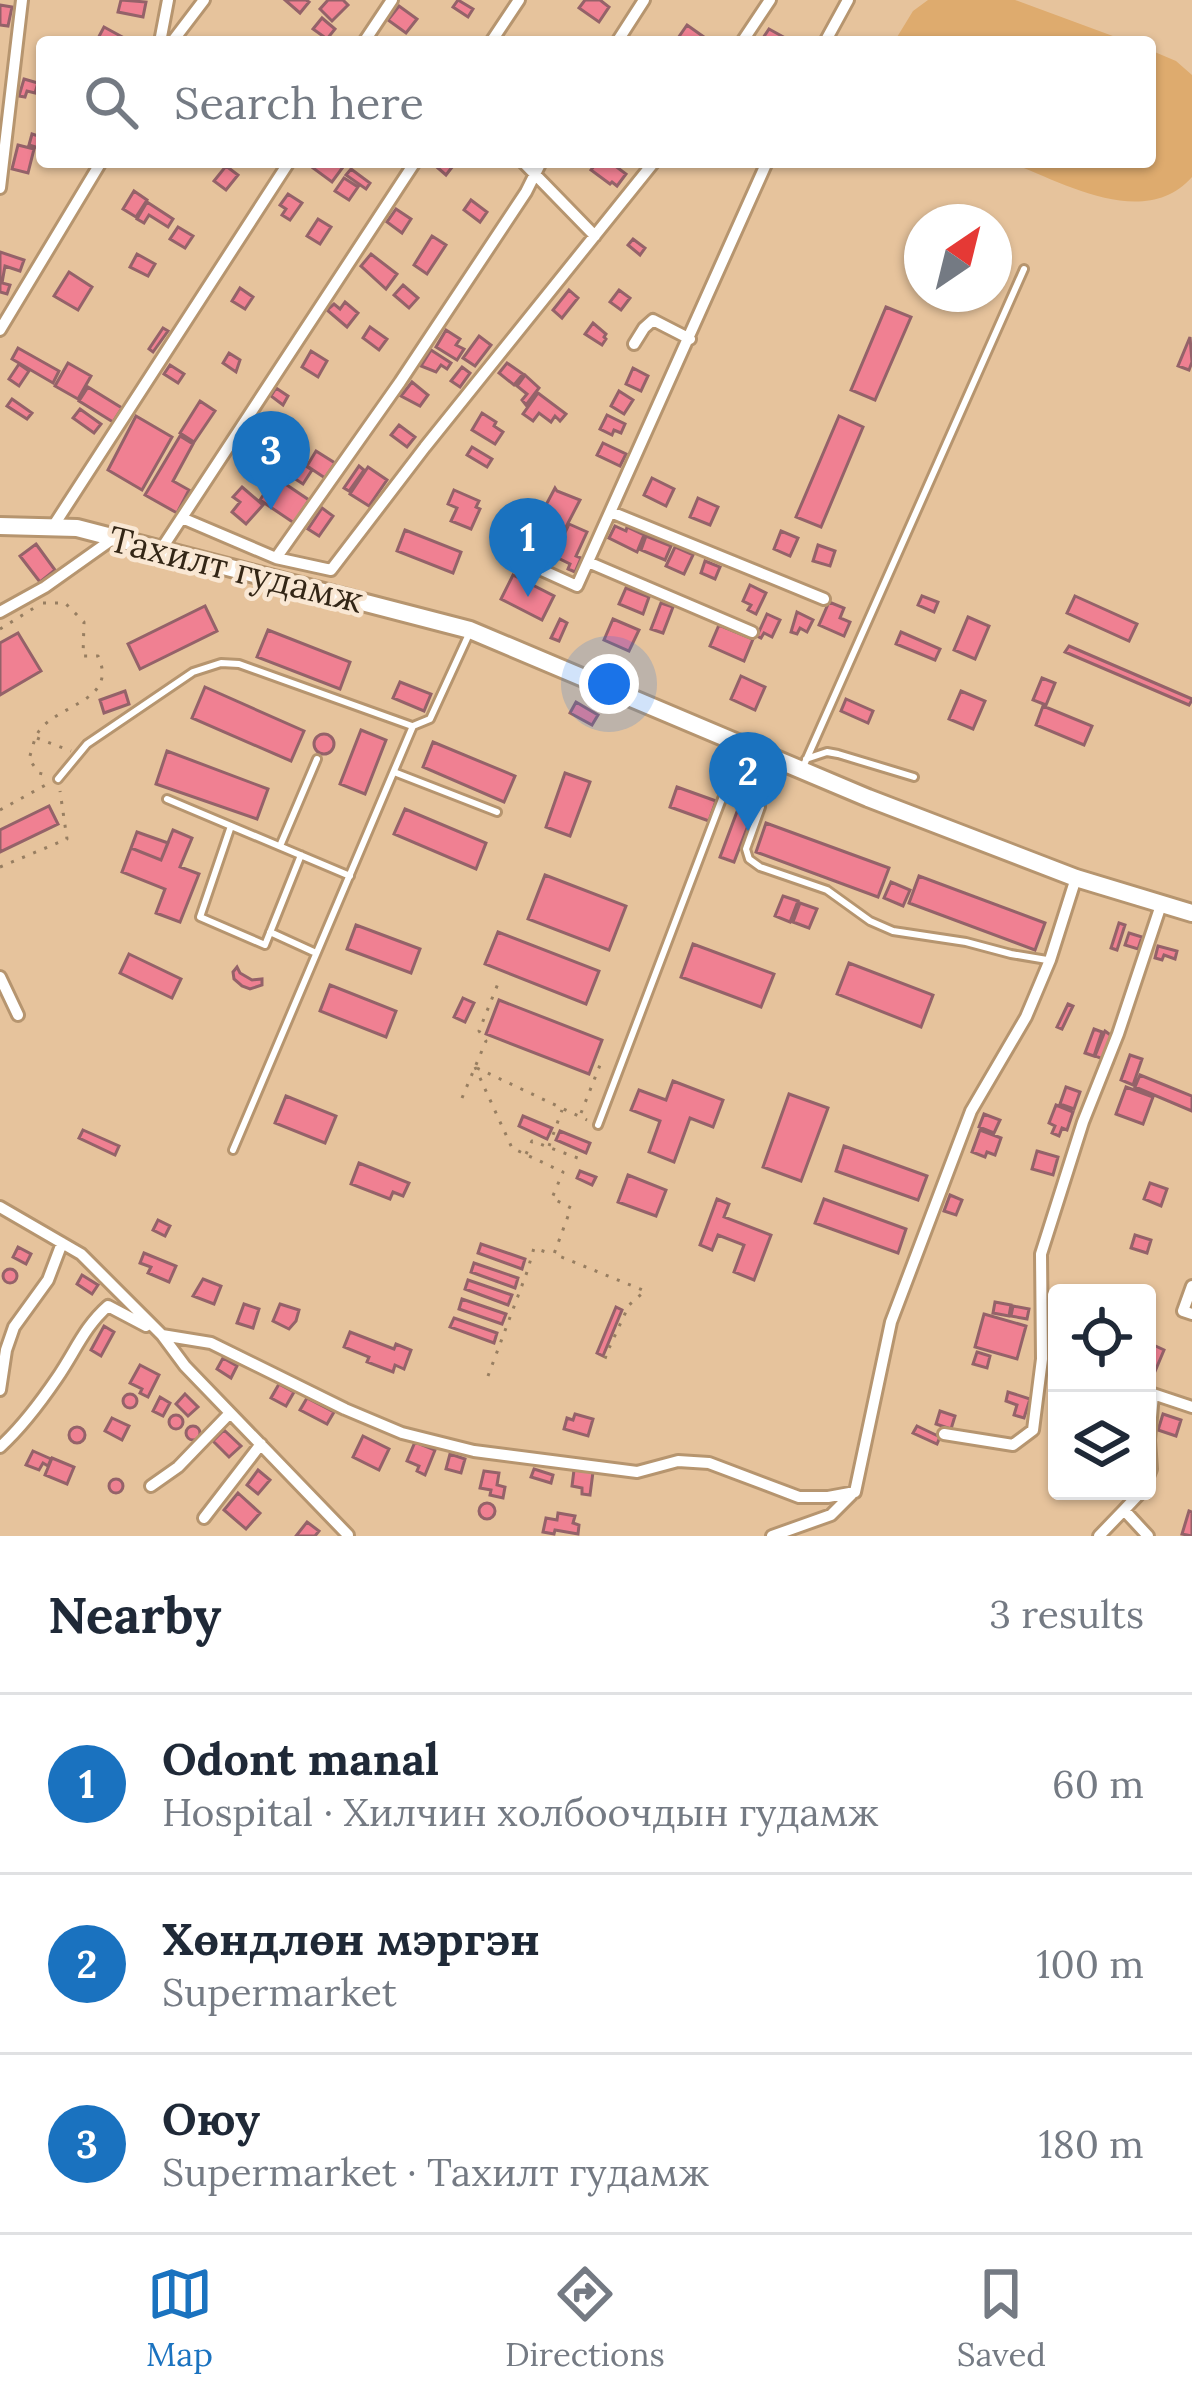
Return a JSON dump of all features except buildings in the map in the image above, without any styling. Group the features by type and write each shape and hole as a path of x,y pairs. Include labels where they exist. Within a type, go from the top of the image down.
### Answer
{"main road":[{"name":"Тахилт гудамж","path":"0,526 77,528 470,630 1076,878 1192,914"}],"street":[{"path":"0,188 22,0"},
{"path":"161,36 169,0"},
{"path":"177,36 205,0"},
{"path":"370,36 392,0"},
{"path":"495,36 519,0"},
{"path":"620,36 644,0"},
{"path":"746,36 770,0"},
{"path":"828,36 848,0"},
{"path":"0,330 97,168"},
{"path":"54,525 285,168"},
{"path":"162,548 411,168"},
{"path":"276,558 400,382 538,168"},
{"path":"539,168 595,236"},
{"path":"182,518 276,558 331,570 649,168"},
{"path":"524,562 577,586 764,168"},
{"path":"634,344 653,320 690,339"},
{"path":"611,512 824,599"},
{"path":"0,612 114,538"},
{"path":"588,562 752,632"},
{"path":"772,1536 831,1514 855,1492 891,1322 971,1111 1027,1017 1076,878"},
{"path":"944,1434 1013,1445 1033,1430 1042,1359 1041,1254 1161,905"},
{"path":"0,977 18,1015"},
{"path":"0,1207 82,1254 348,1534"},
{"path":"0,1390 14,1327 47,1280 62,1243"},
{"path":"1192,1286 1184,1311 1192,1314"},
{"path":"0,1448 23,1426 58,1377 89,1322 108,1306 162,1335 211,1343 402,1432 474,1451 637,1472 678,1461 709,1463 800,1497 855,1492"},
{"path":"1042,1359 1048,1361"},
{"path":"1156,1395 1192,1407"},
{"path":"151,1486 178,1467 230,1413"},
{"path":"204,1518 260,1444"},
{"path":"1100,1536 1133,1500"},
{"path":"1124,1510 1148,1536"}],"lane":[{"path":"804,765 1024,268"},
{"path":"58,779 87,744 193,672 221,663 239,664 412,726 430,719 470,630"},
{"path":"233,1150 412,726"},
{"path":"742,745 760,789 761,808 746,849 749,859 760,867 827,890 893,931 1050,960"},
{"path":"598,1125 742,745"},
{"path":"804,765 827,752 914,777"},
{"path":"280,846 317,759"},
{"path":"394,772 497,812"},
{"path":"167,799 350,876"},
{"path":"232,826 200,917 265,945 301,855"},
{"path":"270,932 316,953"}],"path":[{"path":"0,629 43,603 64,603 84,622 83,656 98,656 105,670 103,681 85,700 40,728 28,759 39,773 58,779"},
{"path":"37,738 78,754"},
{"path":"0,811 58,779"},
{"path":"0,867 67,838 58,779"},
{"path":"462,1098 486,1041 479,1031 499,981"},
{"path":"580,1116 600,1065"},
{"path":"475,1067 598,1125"},
{"path":"475,1067 512,1148 563,1172 552,1198 572,1208 554,1254"},
{"path":"549,1148 562,1108"},
{"path":"526,1154 532,1141 583,1160"},
{"path":"488,1376 534,1248 645,1291 628,1305 605,1357 613,1360"}],"shaded area":[{"path":"928,0 1015,0 1113,36 898,36 913,11"},
{"path":"1156,53 1176,61 1192,75 1192,177 1173,193 1151,200 1127,201 1078,190 1024,168 1156,168"}],"place":[{"name":"Оюу","path":"271,510"},
{"name":"Odont manal","path":"528,597"},
{"name":"Хөндлөн мэргэн","path":"748,831"}]}
